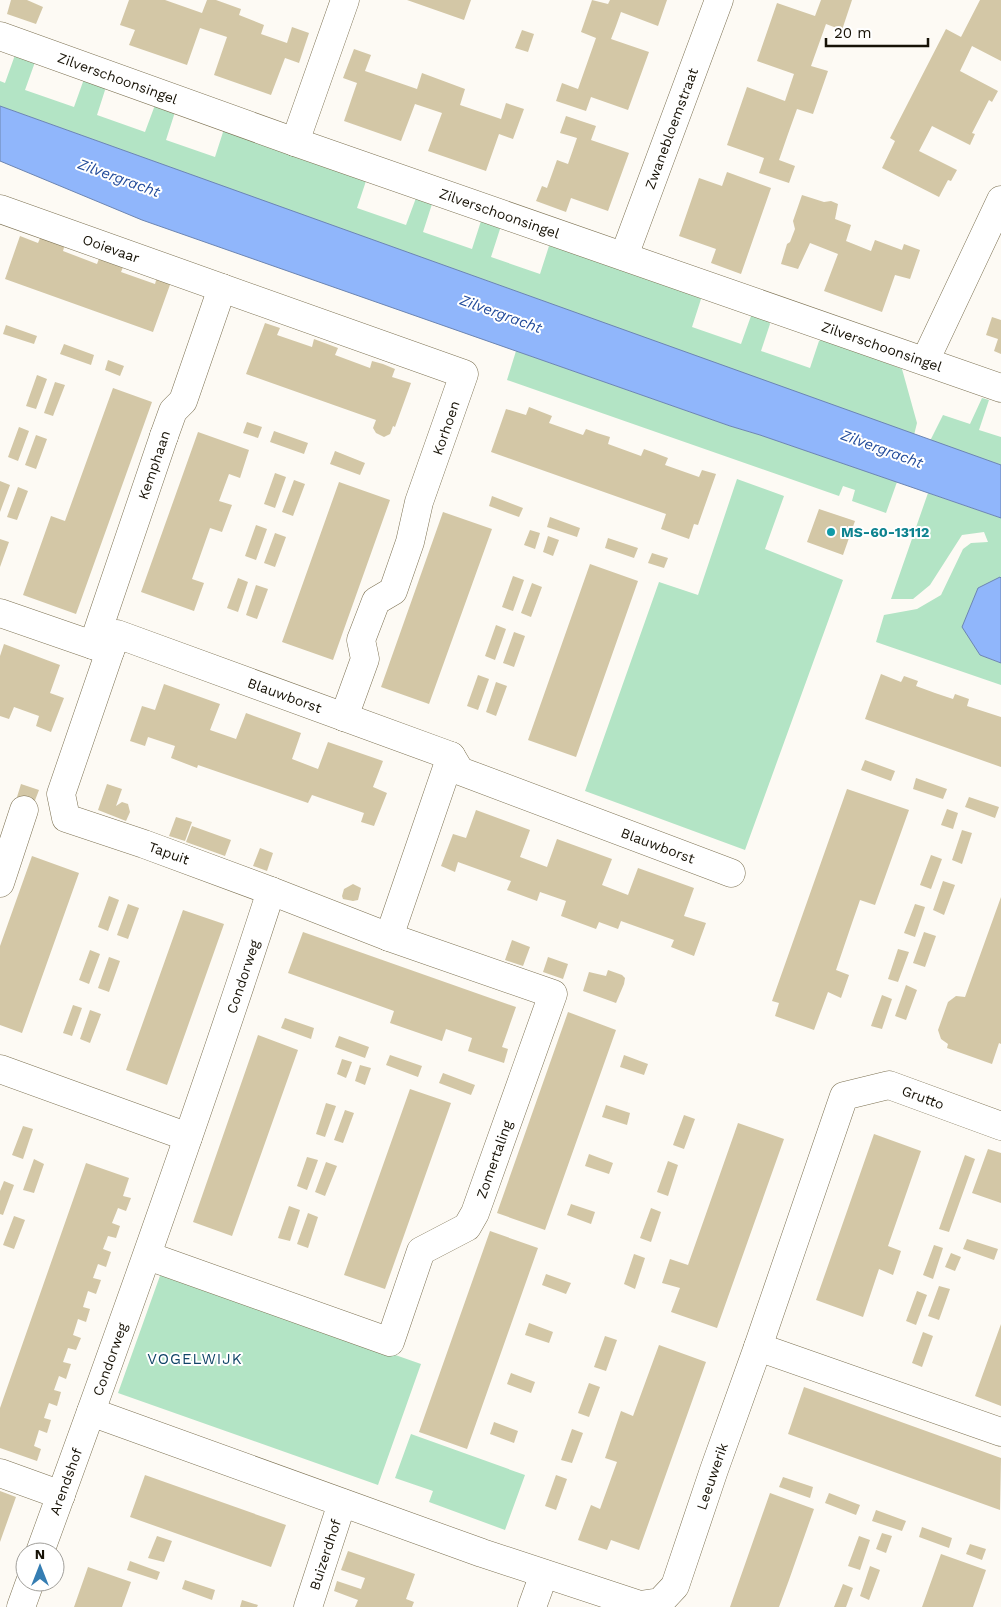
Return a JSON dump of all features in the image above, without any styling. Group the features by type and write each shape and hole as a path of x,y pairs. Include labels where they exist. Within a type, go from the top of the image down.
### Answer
{"street":[{"path":"295,142 345,0"},
{"name":"Zwanebloemstraat","path":"624,256 719,0"},
{"name":"Zilverschoonsingel","path":"0,36 295,142 1001,388"},
{"path":"925,361 1001,200"},
{"name":"Ooievaar","path":"0,210 222,288"},
{"name":"Kemphaan","path":"66,818 61,794 107,643 164,436 173,411 183,401 222,288"},
{"name":"Korhoen","path":"222,288 464,374 419,502 410,542 393,591 376,602 362,640 365,659 344,717"},
{"name":"Blauwborst","path":"0,613 107,643 344,717 451,756 460,771 732,873"},
{"path":"389,937 451,756"},
{"path":"0,883 24,810"},
{"name":"Tapuit","path":"66,818 144,844 271,891"},
{"name":"Zomertaling","path":"148,1256 390,1342 421,1251 467,1227 475,1213 553,994 389,937 271,891"},
{"name":"Condorweg","path":"271,891 232,1013 148,1256 91,1412 504,1561"},
{"path":"0,1069 188,1137"},
{"name":"Grutto","path":"844,1096 889,1084 1001,1126"},
{"name":"Leeuwerik","path":"504,1561 640,1605 661,1604 675,1586 844,1096"},
{"path":"758,1347 1001,1432"},
{"name":"Arendshof","path":"44,1542 91,1412"},
{"path":"0,1473 61,1495"},
{"name":"Buizerdhof","path":"308,1607 342,1503"},
{"path":"532,1607 544,1574"},
{"path":"20,1607 26,1592"}],"green space":[{"path":"15,55 35,62 25,90 74,107 84,79 106,87 97,115 145,132 155,105 175,112 166,140 215,157 224,129 366,181 357,208 406,225 416,198 432,204 423,232 472,249 481,221 499,225 500,229 491,257 540,274 549,246 553,245 698,296 701,299 692,327 741,344 751,316 754,316 768,320 770,324 761,351 810,368 819,341 823,339 902,369 917,423 914,435 0,106 0,81 5,83"},
{"path":"516,351 897,482 886,513 852,501 855,490 843,486 839,496 507,380"},
{"path":"982,398 989,400 979,430 1001,437 1001,465 930,441 943,415 970,424"},
{"path":"737,479 784,496 765,549 843,580 745,850 585,791 659,582 698,595"},
{"path":"928,493 1001,518 1001,578 978,588 980,655 1001,663 1001,685 876,642 884,615 917,609 941,595 963,549 971,543 988,542 984,532 962,535 930,585 913,599 891,599"},
{"path":"161,1273 421,1364 378,1485 118,1393"},
{"path":"411,1434 525,1475 505,1530 429,1502 433,1491 395,1478"}],"water":[{"name":"Zilvergracht","path":"0,106 1001,465 1001,518 730,426 142,220 0,161"},
{"path":"1000,577 1001,663 980,655 962,627 978,588"}],"building":[{"path":"11,0 27,0 43,7 36,24 7,14"},
{"path":"129,0 165,0 202,13 207,0 216,0 241,9 239,15 264,25 261,34 287,43 292,27 309,33 299,63 285,58 271,95 214,75 227,37 200,28 187,65 129,45 135,30 120,25"},
{"path":"407,0 471,0 464,20"},
{"path":"592,0 608,4 610,0 667,0 658,26 621,12 611,39 649,52 628,110 591,97 586,111 556,101 562,83 578,89 596,38 581,32"},
{"path":"821,0 852,0 842,30 826,24 811,66 828,71 813,114 797,109 788,134 779,160 795,166 789,183 759,173 764,158 727,145 747,87 785,101 794,74 757,61 777,3 815,16"},
{"path":"980,0 1001,0 1001,61 972,46 960,71 998,91 992,102 989,100 972,133 975,134 970,145 932,126 919,151 957,170 951,181 948,180 939,197 882,168 895,141 890,138 946,29 961,37"},
{"path":"522,30 534,34 528,52 515,48"},
{"path":"354,49 371,55 365,71 417,89 422,73 465,89 460,105 501,119 506,103 524,109 513,139 499,134 486,171 428,151 442,113 415,104 401,141 344,121 357,83 343,78"},
{"path":"566,116 596,126 591,140 629,153 608,211 571,198 566,212 536,201 542,186 547,188 557,160 568,164 577,138 560,133"},
{"path":"727,172 771,188 741,274 711,263 716,249 679,236 699,178 722,186"},
{"path":"802,195 838,204 835,219 851,225 846,241 871,251 875,240 902,250 904,244 920,250 910,279 895,275 882,312 824,291 838,254 810,243 798,269 781,264 787,244 790,242 795,229 793,221"},
{"path":"20,236 38,243 41,236 65,244 63,251 97,264 100,256 124,265 121,272 155,284 157,277 171,282 153,332 5,279"},
{"path":"992,317 1001,320 1001,354 994,351 998,339 986,335"},
{"path":"265,323 280,328 277,335 312,347 314,339 338,348 335,355 370,368 372,361 383,364 395,369 392,377 411,383 395,427 393,426 390,434 384,437 376,433 373,428 376,420 246,374"},
{"path":"6,325 37,336 34,344 3,334"},
{"path":"64,344 94,355 91,365 60,354"},
{"path":"108,360 124,366 120,376 105,370"},
{"path":"37,375 47,379 36,409 26,406"},
{"path":"55,382 65,385 53,416 44,413"},
{"path":"113,388 152,402 76,614 23,595 51,516 65,521"},
{"path":"529,407 552,416 549,423 583,435 586,429 610,437 608,444 641,456 644,449 668,458 665,465 699,477 702,470 716,474 698,525 694,524 689,539 661,529 666,514 491,452 506,409 526,415"},
{"path":"247,422 262,427 258,438 243,433"},
{"path":"19,427 29,431 18,461 8,457"},
{"path":"274,431 308,443 304,454 270,442"},
{"path":"198,432 249,450 240,478 229,474 219,501 232,505 222,532 210,528 192,579 204,583 194,611 141,592"},
{"path":"36,435 47,439 36,469 25,465"},
{"path":"335,451 365,463 360,475 330,464"},
{"path":"275,473 286,477 275,508 264,504"},
{"path":"294,480 305,484 293,516 282,512"},
{"path":"0,481 10,485 0,512"},
{"path":"339,482 390,500 333,660 282,642"},
{"path":"18,487 28,491 17,520 7,517"},
{"path":"492,496 523,508 519,517 489,506"},
{"name":"MS-60-13112","path":"819,509 855,521 843,555 807,542"},
{"path":"443,512 492,529 429,704 381,687"},
{"path":"550,517 580,528 577,537 547,527"},
{"path":"256,525 267,529 256,560 245,556"},
{"path":"530,530 540,533 535,549 524,545"},
{"path":"275,533 286,537 275,567 264,563"},
{"path":"548,536 559,540 553,556 543,552"},
{"path":"608,538 638,548 634,558 605,548"},
{"path":"0,539 9,542 0,567"},
{"path":"652,553 668,558 664,568 648,563"},
{"path":"590,564 638,581 576,757 528,740"},
{"path":"513,576 524,580 513,611 502,607"},
{"path":"238,578 248,582 238,612 227,608"},
{"path":"532,583 542,587 531,617 521,613"},
{"path":"256,585 268,589 257,619 246,615"},
{"path":"496,625 506,629 495,660 485,656"},
{"path":"514,632 525,636 514,667 503,663"},
{"path":"4,644 60,665 50,693 64,698 51,732 36,726 39,716 14,707 9,719 0,716 0,656"},
{"path":"881,674 901,682 904,676 918,681 916,686 953,699 955,694 969,699 967,706 1001,717 1001,767 865,719"},
{"path":"478,675 489,679 478,710 467,706"},
{"path":"496,682 507,686 496,716 486,712"},
{"path":"164,684 220,704 210,730 236,739 246,713 301,733 292,759 318,769 328,742 383,761 373,787 387,793 374,826 361,822 364,813 312,795 308,803 198,765 197,768 171,758 175,746 148,737 145,746 130,741 142,706 155,710"},
{"path":"865,760 895,771 891,781 861,770"},
{"path":"916,778 947,789 943,799 913,789"},
{"path":"21,784 39,790 34,803 17,797"},
{"path":"107,784 122,789 116,806 122,802 128,804 130,812 126,821 98,810"},
{"path":"847,789 909,810 875,905 860,900 836,970 849,975 841,998 828,992 814,1030 775,1016 779,1003 772,1001"},
{"path":"969,797 999,807 995,818 965,807"},
{"path":"947,809 958,813 953,829 941,825"},
{"path":"476,810 530,830 520,857 547,867 557,839 612,859 602,885 628,895 638,868 694,888 684,916 706,923 694,956 671,947 674,940 621,921 618,929 599,922 596,929 561,916 566,901 540,892 537,901 507,890 511,881 458,862 455,872 441,866 453,834 466,838"},
{"path":"176,817 192,822 185,841 169,836"},
{"path":"192,826 231,840 225,856 186,842"},
{"path":"962,830 972,833 962,864 952,860"},
{"path":"260,848 273,853 267,871 253,866"},
{"path":"931,855 942,859 931,889 920,885"},
{"path":"32,856 79,873 22,1033 0,1025 0,946"},
{"path":"943,881 955,885 944,915 933,910"},
{"path":"353,884 361,888 358,900 343,899 344,889"},
{"path":"109,896 119,900 108,931 98,927"},
{"path":"1001,897 1001,1044 999,1043 992,1064 947,1048 948,1044 941,1039 938,1030 948,1002 956,996 965,997"},
{"path":"128,904 139,908 128,939 117,935"},
{"path":"915,904 925,907 915,937 904,933"},
{"path":"183,910 224,924 167,1085 126,1070"},
{"path":"303,932 516,1007 502,1047 508,1049 504,1063 468,1051 472,1038 446,1029 442,1041 390,1023 394,1011 288,973"},
{"path":"924,932 936,936 925,967 913,963"},
{"path":"512,940 530,947 523,966 505,960"},
{"path":"898,949 909,952 898,982 888,979"},
{"path":"90,950 100,954 89,984 79,980"},
{"path":"109,957 120,961 109,992 98,988"},
{"path":"548,957 568,964 563,979 543,972"},
{"path":"608,970 625,978 616,1003 583,991 589,972 606,976"},
{"path":"906,985 917,990 906,1020 895,1016"},
{"path":"882,995 892,999 882,1029 871,1026"},
{"path":"73,1005 82,1008 72,1036 63,1033"},
{"path":"90,1010 101,1014 90,1043 80,1039"},
{"path":"568,1012 616,1030 545,1230 497,1213"},
{"path":"285,1018 314,1028 311,1039 281,1028"},
{"path":"258,1035 298,1050 232,1236 193,1222"},
{"path":"339,1036 369,1047 365,1058 335,1047"},
{"path":"390,1055 422,1066 418,1077 386,1065"},
{"path":"624,1055 648,1064 644,1075 620,1067"},
{"path":"342,1059 352,1062 346,1078 337,1074"},
{"path":"360,1065 371,1068 365,1085 355,1081"},
{"path":"443,1073 475,1085 471,1095 439,1083"},
{"path":"410,1089 451,1103 385,1289 344,1275"},
{"path":"326,1103 336,1106 325,1137 316,1134"},
{"path":"606,1105 630,1113 627,1125 602,1117"},
{"path":"345,1110 354,1113 343,1143 334,1140"},
{"path":"684,1115 695,1119 684,1149 673,1145"},
{"path":"738,1123 784,1139 717,1328 671,1312 680,1288 662,1283 670,1259 688,1265"},
{"path":"23,1126 33,1129 23,1159 12,1155"},
{"path":"874,1134 921,1151 888,1246 901,1251 893,1275 879,1269 863,1317 816,1300"},
{"path":"988,1149 1001,1153 1001,1203 972,1193"},
{"path":"589,1154 613,1163 609,1174 585,1166"},
{"path":"965,1155 975,1159 949,1232 939,1229"},
{"path":"307,1157 318,1160 307,1190 297,1186"},
{"path":"34,1159 44,1164 34,1193 23,1190"},
{"path":"668,1161 678,1165 668,1196 657,1192"},
{"path":"326,1162 337,1166 325,1196 315,1192"},
{"path":"86,1163 129,1178 123,1196 131,1198 126,1211 118,1208 112,1223 120,1226 116,1238 108,1236 103,1249 111,1252 106,1267 98,1264 93,1278 101,1280 96,1294 88,1291 83,1307 90,1309 86,1322 78,1319 73,1335 81,1338 76,1350 68,1348 63,1362 71,1364 66,1379 59,1376 54,1390 61,1392 57,1406 49,1403 44,1418 51,1420 47,1433 39,1430 34,1446 41,1449 37,1461 0,1448 0,1408"},
{"path":"4,1181 14,1185 3,1215 0,1214 0,1191"},
{"path":"571,1204 595,1212 591,1224 567,1215"},
{"path":"289,1206 300,1210 290,1241 278,1238"},
{"path":"651,1208 661,1212 651,1242 640,1238"},
{"path":"308,1213 318,1217 308,1248 297,1244"},
{"path":"14,1216 25,1220 14,1249 3,1245"},
{"path":"490,1231 538,1248 467,1449 419,1432"},
{"path":"967,1239 998,1249 994,1260 963,1249"},
{"path":"934,1245 943,1248 933,1279 923,1275"},
{"path":"951,1253 961,1257 955,1271 945,1267"},
{"path":"634,1254 645,1258 635,1289 624,1284"},
{"path":"546,1274 571,1283 566,1294 542,1285"},
{"path":"939,1286 950,1289 939,1320 928,1316"},
{"path":"917,1291 927,1295 916,1325 906,1321"},
{"path":"529,1323 553,1332 549,1343 525,1335"},
{"path":"1001,1324 1001,1406 975,1396"},
{"path":"923,1332 933,1336 922,1367 912,1363"},
{"path":"605,1336 617,1340 606,1371 594,1367"},
{"path":"659,1345 706,1362 639,1550 611,1540 607,1550 578,1540 591,1505 600,1509 617,1462 605,1458 621,1411 633,1416"},
{"path":"511,1373 535,1382 531,1393 507,1384"},
{"path":"589,1383 600,1387 589,1417 578,1413"},
{"path":"804,1387 1001,1458 1000,1510 788,1434"},
{"path":"494,1422 518,1431 514,1443 490,1434"},
{"path":"572,1429 583,1433 572,1463 561,1460"},
{"path":"145,1475 286,1525 271,1567 130,1517"},
{"path":"556,1475 567,1479 556,1510 545,1506"},
{"path":"783,1477 813,1487 810,1498 779,1487"},
{"path":"0,1491 16,1497 0,1542"},
{"path":"770,1493 814,1509 779,1607 730,1607"},
{"path":"829,1493 860,1505 856,1515 825,1503"},
{"path":"876,1510 906,1521 902,1531 872,1521"},
{"path":"922,1527 952,1538 949,1548 919,1537"},
{"path":"882,1533 892,1536 886,1553 876,1549"},
{"path":"157,1536 172,1541 164,1562 148,1558"},
{"path":"859,1536 870,1540 860,1570 848,1566"},
{"path":"970,1544 986,1549 982,1560 966,1554"},
{"path":"348,1551 415,1574 406,1599 414,1602 412,1607 355,1607 358,1600 334,1591 337,1581 361,1589 365,1578 341,1570"},
{"path":"941,1554 986,1570 973,1607 922,1607"},
{"path":"130,1561 160,1572 157,1580 127,1570"},
{"path":"870,1566 880,1570 869,1600 860,1596"},
{"path":"88,1567 131,1582 122,1607 74,1607"},
{"path":"185,1580 215,1590 212,1600 182,1589"},
{"path":"843,1584 853,1588 846,1607 834,1607"},
{"path":"242,1600 258,1605 257,1607 240,1607"}],"place":[{"name":"MS-60-13112","path":"831,532"}],"district":[{"name":"VOGELWIJK","path":"195,1359"}]}
